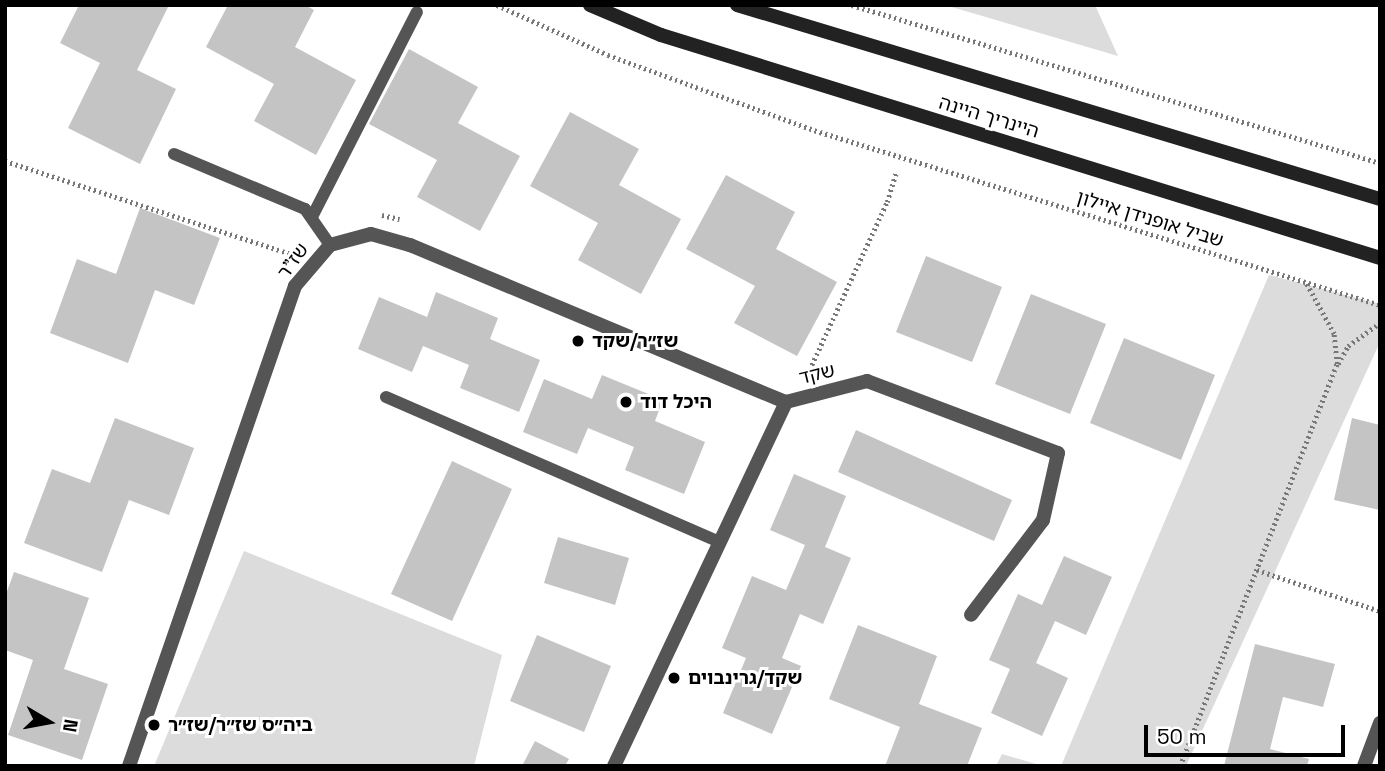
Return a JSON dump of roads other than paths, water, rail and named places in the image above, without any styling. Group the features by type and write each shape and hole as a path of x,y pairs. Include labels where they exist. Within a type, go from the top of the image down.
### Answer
{"main road":[{"name":"היינריך היינה","path":"590,5 662,35 1380,258"},
{"name":"היינריך היינה","path":"737,5 1380,199"}],"street":[{"name":"שז\"ר","path":"129,766 295,286 312,261 330,245 371,234 410,245 786,402"},
{"name":"שקד","path":"614,766 786,402 867,381 1058,453 1043,520 971,615"},
{"path":"1364,766 1380,723"}],"lane":[{"path":"313,215 417,12"},
{"path":"174,154 313,215 330,245"},
{"path":"386,397 719,542"}],"place":[{"name":"שז״ר/שקד","path":"578,341"},
{"name":"היכל דוד","path":"626,402"},
{"name":"שקד/גרינבוים","path":"674,678"},
{"name":"ביה״ס שז״ר/שז״ר","path":"154,725"}]}
